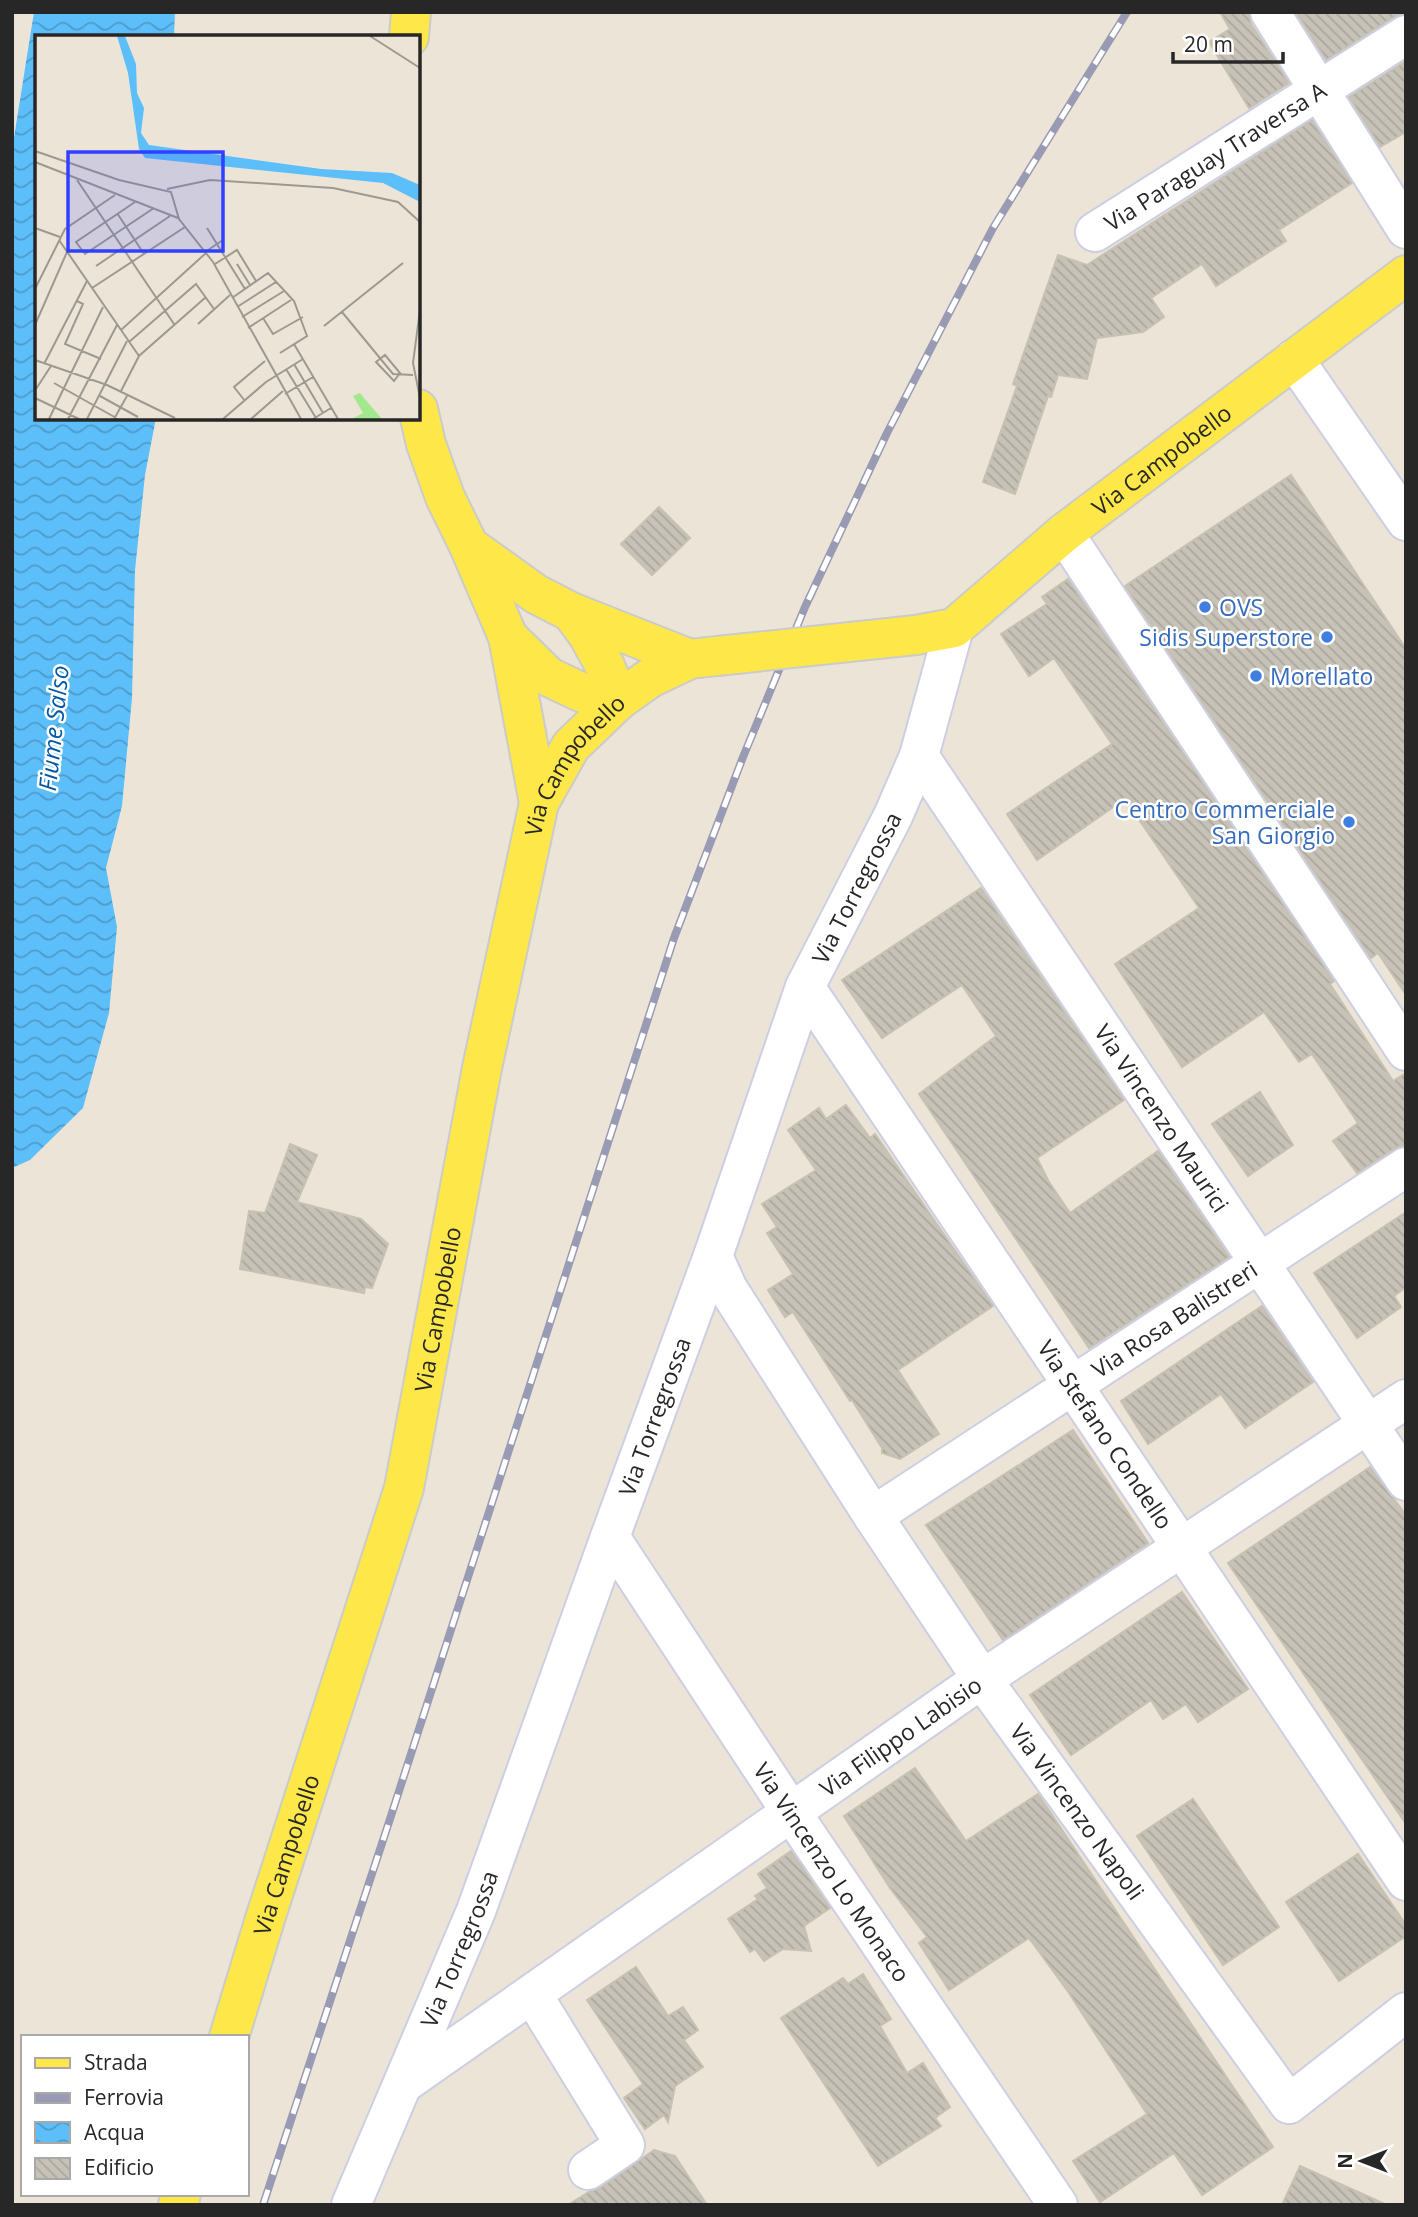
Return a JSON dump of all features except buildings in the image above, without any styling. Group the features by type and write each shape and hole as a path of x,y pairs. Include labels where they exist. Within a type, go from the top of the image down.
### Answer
{"main road":[{"path":"409,35 411,12"},
{"name":"Via Campobello","path":"954,628 1064,533 1294,359 1401,288"},
{"path":"420,418 444,497 469,546 508,637 539,803"},
{"path":"469,546 536,594 570,612 704,657 916,635 954,628"},
{"path":"570,612 600,656 619,701"},
{"path":"508,637 549,677 583,693 619,701"},
{"name":"Via Campobello","path":"230,2035 404,1488 482,1068 539,803 571,747 619,701 650,678 704,657"}],"street":[{"path":"1270,12 1406,229"},
{"name":"Via Paraguay Traversa A","path":"1095,232 1406,34"},
{"path":"1294,359 1406,521"},
{"path":"1064,533 1406,1051"},
{"name":"Via Torregrossa","path":"351,2205 476,1911 713,1256 805,987 893,816 919,756 954,628"},
{"name":"Via Vincenzo Maurici","path":"919,756 1406,1480"},
{"name":"Via Stefano Condello","path":"805,987 1406,1881"},
{"name":"Via Rosa Balistreri","path":"873,1516 1406,1167"},
{"name":"Via Vincenzo Napoli","path":"713,1256 728,1289 873,1516 982,1679 1289,2104 1406,2012"},
{"name":"Via Filippo Labisio","path":"403,2084 982,1679 1406,1399"},
{"name":"Via Vincenzo Lo Monaco","path":"610,1536 791,1812 1058,2205"},
{"path":"532,1994 625,2145 588,2170"}],"water":[{"name":"Fiume Salso","path":"34,12 175,12 174,35 35,35 35,420 156,420 145,475 135,570 132,698 122,806 106,868 117,927 109,1013 83,1108 30,1160 12,1168 12,150"}],"railway":[{"path":"263,2205 674,938 743,757 805,607 887,433 993,228 1127,12"}],"place":[{"name":"OVS","path":"1205,607"},
{"name":"Sidis Superstore","path":"1327,637"},
{"name":"Morellato","path":"1256,676"},
{"name":"Centro Commerciale San Giorgio","path":"1349,822"}]}
